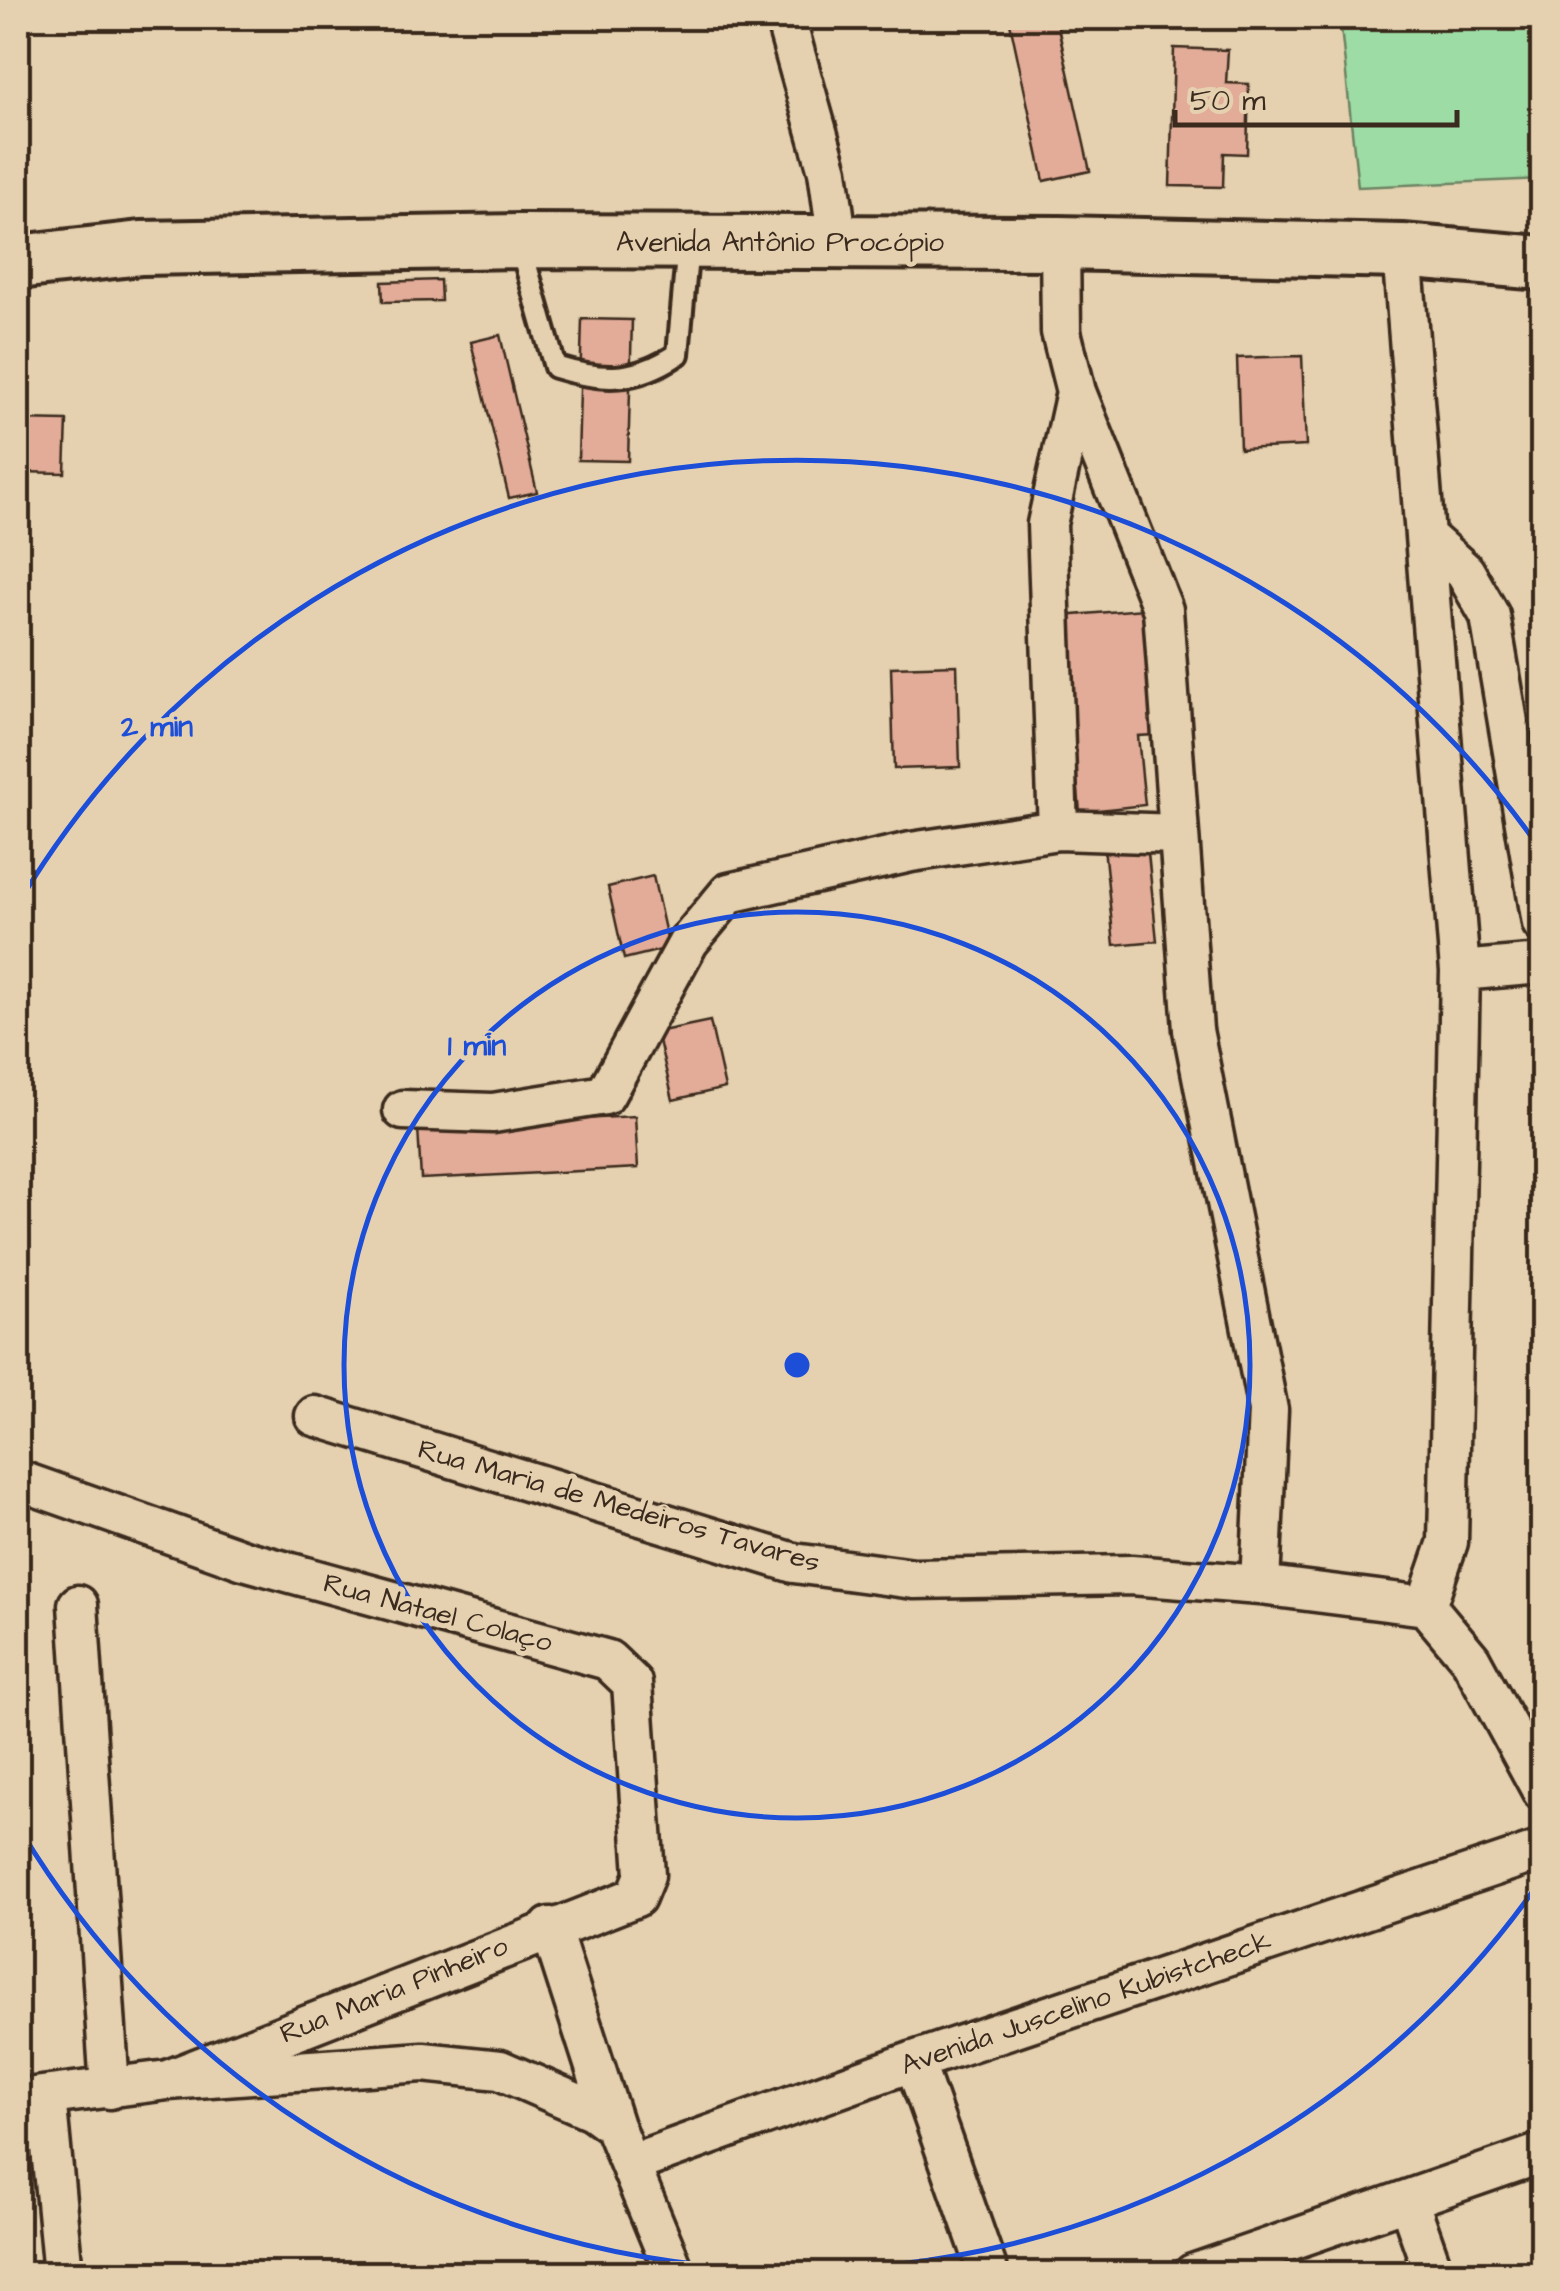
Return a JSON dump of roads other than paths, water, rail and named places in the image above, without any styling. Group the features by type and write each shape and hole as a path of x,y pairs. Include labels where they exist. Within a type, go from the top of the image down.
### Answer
{"street":[{"path":"785,18 828,171 838,243"},
{"name":"Avenida Antônio Procópio","path":"18,262 142,248 519,241 1060,243 1527,257"},
{"path":"1060,243 1060,332 1076,392 1163,610 1193,1030 1268,1410 1260,1584"},
{"path":"1402,252 1460,971 1448,1542 1426,1606 1471,1660 1542,1790"},
{"path":"1058,830 1047,524 1076,392"},
{"path":"1426,537 1464,572 1490,616 1542,923"},
{"path":"402,1110 493,1112 605,1095 689,941 729,893 911,852 1058,830 1178,834"},
{"path":"1460,971 1542,964"},
{"name":"Rua Maria de Medeiros Tavares","path":"314,1416 794,1563 914,1580 1131,1575 1260,1584 1426,1606"},
{"name":"Rua Natael Colaço","path":"18,1480 244,1560 608,1660 632,1683 645,1875 636,1896 622,1904"},
{"path":"78,1605 110,2089"},
{"name":"Avenida Juscelino Kubistcheck","path":"632,2163 914,2061 1542,1850"},
{"name":"Rua Maria Pinheiro","path":"168,2080 550,1928 622,1904"},
{"path":"550,1928 614,2126 674,2274"},
{"path":"914,2061 988,2274"},
{"name":"Rua Maria Pinheiro","path":"32,2097 168,2080 423,2062 500,2070 592,2110 614,2126"},
{"path":"32,2097 63,2274"},
{"path":"1193,2274 1542,2154"},
{"path":"1408,2200 1434,2274"}],"lane":[{"path":"519,241 555,367 589,378 648,374 678,354 688,243"}]}
